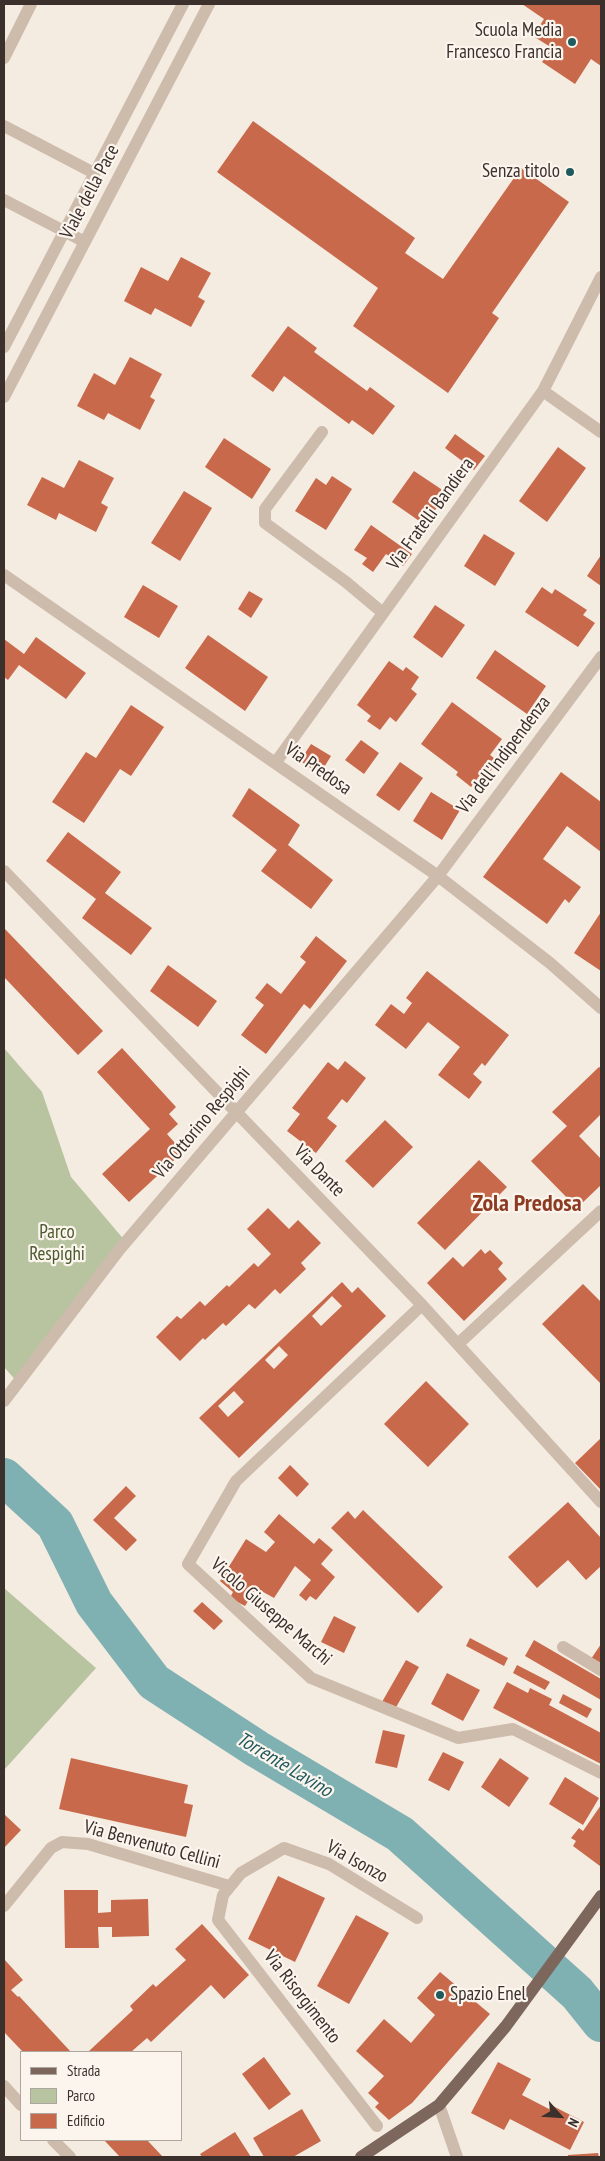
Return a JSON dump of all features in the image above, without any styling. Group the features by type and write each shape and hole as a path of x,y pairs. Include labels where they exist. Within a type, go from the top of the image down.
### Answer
{"main road":[{"path":"361,2157 438,2105 506,2026 601,1896"}],"street":[{"path":"4,58 31,4"},
{"name":"Viale della Pace","path":"4,347 183,4"},
{"name":"Viale della Pace","path":"4,397 209,4"},
{"path":"151,64 172,75"},
{"path":"4,126 94,173"},
{"path":"4,200 85,242"},
{"name":"Via Fratelli Bandiera","path":"276,762 543,391 601,277"},
{"path":"543,391 601,432"},
{"path":"322,432 265,509 265,523 346,582 383,613"},
{"name":"Via Predosa","path":"4,575 438,876 550,963 601,1008"},
{"name":"Via dell'Indipendenza","path":"438,876 601,657"},
{"name":"Via Dante","path":"4,872 422,1305 601,1502"},
{"name":"Via Ottorino Respighi","path":"4,1402 119,1250 438,876"},
{"path":"458,1344 601,1211"},
{"name":"Vicolo Giuseppe Marchi","path":"422,1305 236,1481 188,1564 311,1678 458,1738 513,1729 601,1773"},
{"path":"563,1646 601,1670"},
{"name":"Via Benvenuto Cellini","path":"4,1906 51,1848 62,1842 88,1844 229,1886"},
{"name":"Via Isonzo","path":"229,1886 241,1873 284,1848 329,1864 416,1918"},
{"name":"Via Risorgimento","path":"229,1886 223,1895 218,1920 378,2126"},
{"path":"4,2086 20,2104"},
{"path":"438,2105 457,2157"},
{"path":"54,2141 70,2157"}],"green space":[{"name":"Parco Respighi","path":"4,1048 42,1092 71,1177 126,1242 18,1383 4,1367"},
{"path":"4,1588 96,1668 4,1770"}],"building":[{"name":"Scuola Media Francesco Francia","path":"522,4 601,4 601,66 591,59 575,84 542,62 552,48 533,36 544,19"},
{"path":"253,121 415,238 405,253 443,279 521,168 569,202 492,313 499,318 448,393 353,326 378,288 217,172"},
{"path":"181,257 211,273 198,297 205,301 191,327 155,308 151,315 124,301 141,267 168,281"},
{"path":"288,326 317,348 314,352 367,391 370,387 395,406 373,435 352,420 349,424 284,376 273,392 251,376"},
{"path":"130,357 162,374 150,397 155,400 140,430 108,413 104,420 77,406 94,373 115,385"},
{"path":"455,434 485,456 474,470 445,448"},
{"path":"224,438 271,469 252,499 205,467"},
{"path":"558,447 586,468 547,522 519,501"},
{"path":"79,460 114,478 101,503 108,507 96,532 59,513 56,520 27,505 42,477 64,488"},
{"path":"414,471 447,493 425,525 392,502"},
{"path":"332,476 352,489 326,530 295,511 316,478 326,485"},
{"path":"184,491 212,508 180,561 151,543"},
{"path":"371,525 412,554 403,566 386,554 373,572 362,564 367,558 354,550"},
{"path":"484,534 515,553 495,586 464,566"},
{"path":"601,555 601,586 587,576"},
{"path":"143,585 178,606 159,638 124,617"},
{"path":"542,587 552,594 555,589 587,610 583,615 595,623 578,647 525,612"},
{"path":"249,591 263,599 251,618 238,609"},
{"path":"435,605 465,625 442,658 413,637"},
{"path":"208,635 268,677 245,711 185,668"},
{"path":"36,637 86,673 66,699 19,665 8,680 4,677 4,639 24,654"},
{"path":"495,650 546,686 527,714 476,678"},
{"path":"389,661 403,671 406,667 419,677 411,689 417,694 396,722 390,717 380,730 367,721 371,716 357,705"},
{"path":"452,702 502,739 490,755 498,761 485,778 480,775 471,787 456,775 458,772 421,744"},
{"path":"131,705 164,727 131,776 120,769 84,823 52,802 86,752 96,758"},
{"path":"361,740 379,753 364,774 345,760"},
{"path":"311,744 331,756 320,774 300,761"},
{"path":"400,762 423,778 399,811 376,795"},
{"path":"561,772 601,802 601,852 567,826 543,859 581,887 569,903 565,899 547,924 483,877"},
{"path":"249,788 300,825 288,845 333,880 311,909 261,871 277,850 232,816"},
{"path":"431,792 460,810 442,840 413,821"},
{"path":"68,832 121,872 105,893 152,928 131,955 82,918 96,899 46,861"},
{"path":"601,912 601,971 574,953"},
{"path":"4,928 103,1031 78,1055 4,977"},
{"path":"316,936 347,961 310,1009 304,1004 266,1054 241,1035 264,1005 255,998 267,983 281,994 306,962 300,957"},
{"path":"168,965 217,1001 198,1027 150,991"},
{"path":"427,971 509,1035 485,1066 482,1063 473,1074 482,1082 469,1099 438,1075 460,1047 428,1022 406,1049 375,1025 391,1004 404,1014 412,1003 406,998"},
{"path":"122,1048 176,1107 169,1114 178,1124 167,1134 183,1152 129,1202 102,1174 150,1129 97,1072"},
{"path":"345,1061 366,1078 347,1103 342,1099 327,1118 337,1126 316,1153 287,1131 300,1114 292,1108 328,1062 338,1070"},
{"path":"599,1067 601,1068 601,1114 579,1136 601,1159 601,1185 577,1208 531,1161 567,1126 552,1112"},
{"path":"385,1120 413,1147 373,1188 345,1161"},
{"path":"479,1160 507,1187 445,1250 417,1223"},
{"path":"268,1208 289,1229 298,1220 321,1243 301,1263 306,1269 280,1294 275,1289 255,1309 249,1304 226,1326 223,1323 205,1340 203,1338 180,1361 156,1337 177,1316 181,1319 200,1301 205,1306 227,1285 229,1287 254,1263 258,1267 271,1254 247,1229"},
{"path":"481,1249 485,1254 490,1250 503,1263 498,1269 507,1279 464,1321 427,1283 453,1257 463,1267"},
{"path":"342,1282 352,1293 358,1287 386,1316 239,1458 199,1418","holes":["332,1296 342,1306 321,1326 312,1316","279,1346 288,1355 274,1369 265,1360","234,1391 244,1402 228,1417 218,1406"]},
{"path":"583,1284 601,1302 601,1384 542,1324"},
{"path":"426,1381 469,1424 428,1467 384,1424"},
{"path":"601,1438 601,1490 575,1463"},
{"path":"290,1465 309,1484 297,1497 278,1478"},
{"path":"126,1486 136,1496 114,1518 137,1540 126,1551 93,1520"},
{"path":"568,1502 601,1538 601,1566 586,1580 568,1560 537,1588 508,1557"},
{"path":"363,1510 443,1587 418,1613 331,1528 348,1511 355,1519"},
{"path":"279,1514 314,1544 319,1538 333,1550 321,1564 335,1577 316,1600 310,1596 306,1601 299,1595 311,1580 295,1566 274,1598 256,1588 245,1606 230,1598 233,1592 220,1581 246,1539 266,1552 275,1542 264,1532"},
{"path":"202,1602 223,1621 214,1630 193,1611"},
{"path":"334,1616 356,1627 344,1653 321,1642"},
{"path":"470,1638 508,1658 504,1666 466,1646"},
{"path":"534,1640 601,1679 601,1700 525,1656"},
{"path":"601,1644 601,1666 591,1659"},
{"path":"406,1660 419,1667 395,1709 382,1702"},
{"path":"517,1665 550,1682 545,1690 513,1673"},
{"path":"447,1673 480,1690 463,1721 431,1704"},
{"path":"507,1682 528,1693 530,1688 552,1699 549,1705 601,1733 601,1764 493,1708"},
{"path":"563,1694 592,1709 587,1718 559,1703"},
{"path":"383,1730 405,1735 397,1768 375,1763"},
{"path":"443,1752 464,1762 449,1791 428,1780"},
{"path":"71,1758 188,1785 184,1803 193,1805 186,1837 59,1809"},
{"path":"500,1758 529,1778 509,1807 481,1787"},
{"path":"565,1777 599,1798 583,1825 549,1804"},
{"path":"601,1805 600,1866 573,1846 576,1841 571,1838 579,1828 583,1831"},
{"path":"4,1814 21,1830 4,1848"},
{"path":"278,1876 325,1898 295,1962 248,1939"},
{"path":"64,1890 98,1890 98,1913 111,1912 111,1900 148,1899 149,1936 112,1937 112,1927 98,1927 99,1948 65,1948"},
{"path":"356,1915 389,1933 349,2004 317,1986"},
{"path":"202,1924 249,1975 224,1999 211,1985 151,2042 147,2038 132,2051 89,2051 133,2010 130,2006 153,1984 156,1987 186,1960 175,1949"},
{"path":"4,1959 23,1980 11,1990 19,1996 70,2051 22,2051 4,2032"},
{"path":"440,1972 490,2014 412,2103 389,2120 375,2107 379,2103 368,2093 384,2076 356,2051 384,2019 411,2043 435,2015 417,1998"},
{"path":"264,2057 291,2094 269,2110 242,2074"},
{"path":"498,2062 531,2079 522,2095 549,2109 551,2105 584,2122 570,2150 510,2119 504,2130 471,2113"},
{"path":"302,2109 321,2141 293,2157 264,2157 253,2138"},
{"path":"235,2132 251,2157 202,2157 200,2154"},
{"path":"105,2141 148,2141 163,2157 120,2157"},
{"path":"598,2153 599,2157 568,2157 568,2155"}],"waterway":[{"name":"Torrente Lavino","path":"4,1477 55,1524 94,1603 154,1682 257,1749 400,1834 577,1993 601,2023"}],"place":[{"name":"Scuola Media Francesco Francia","path":"572,42"},
{"name":"Senza titolo","path":"570,172"},
{"name":"Spazio Enel","path":"440,1995"}],"district":[{"name":"Zola Predosa","path":"527,1204"}]}
